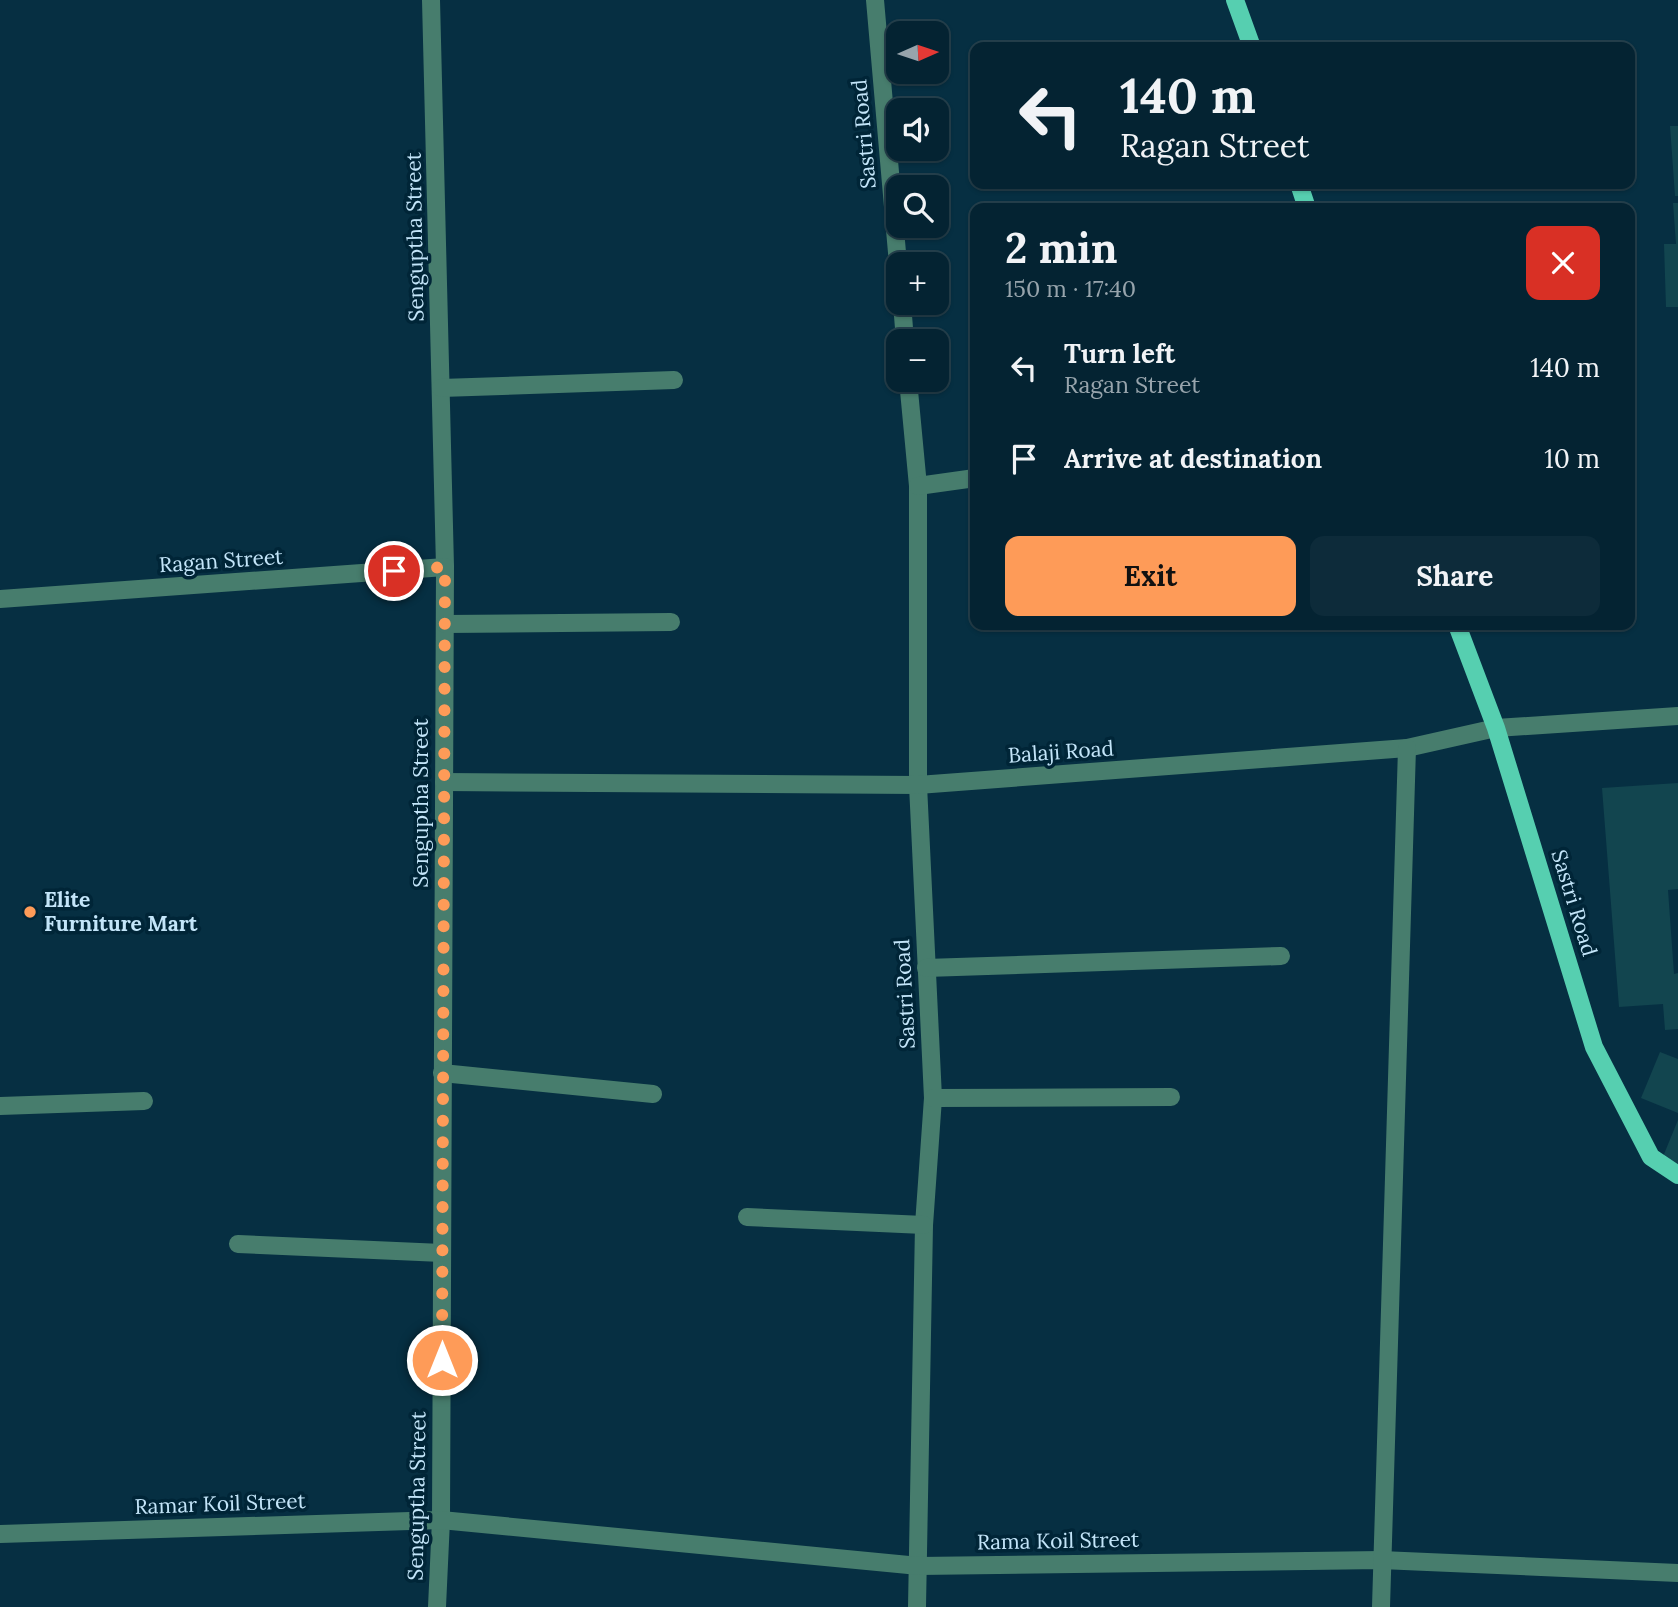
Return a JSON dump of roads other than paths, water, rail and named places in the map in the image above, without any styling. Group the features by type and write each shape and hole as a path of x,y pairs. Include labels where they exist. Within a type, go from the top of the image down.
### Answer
{"main road":[{"path":"1235,0 1250,42"},
{"name":"Sastri Road","path":"1459,630 1496,728 1594,1047 1651,1157 1678,1175"}],"street":[{"name":"Senguptha Street","path":"431,0 445,567 441,1520 437,1607"},
{"name":"Sastri Road","path":"875,0 897,252"},
{"path":"441,388 674,380"},
{"name":"Sastri Road","path":"909,392 918,485 918,785 933,1098 924,1225 919,1566 916,1607"},
{"path":"918,485 970,479"},
{"name":"Ragan Street","path":"0,599 445,567"},
{"path":"445,624 671,622"},
{"name":"Balaji Road","path":"444,782 918,785 1407,748 1496,728 1678,716"},
{"path":"1381,1607 1407,748"},
{"path":"926,968 1281,956"},
{"path":"442,1073 653,1094"},
{"path":"933,1098 1171,1097"},
{"path":"0,1106 145,1101"},
{"path":"747,1217 924,1225"},
{"path":"238,1244 442,1254"},
{"name":"Rama Koil Street","path":"441,1520 919,1566 1381,1560 1678,1573"},
{"name":"Ramar Koil Street","path":"0,1534 441,1520"}],"place":[{"name":"Elite Furniture Mart","path":"30,912"}]}
